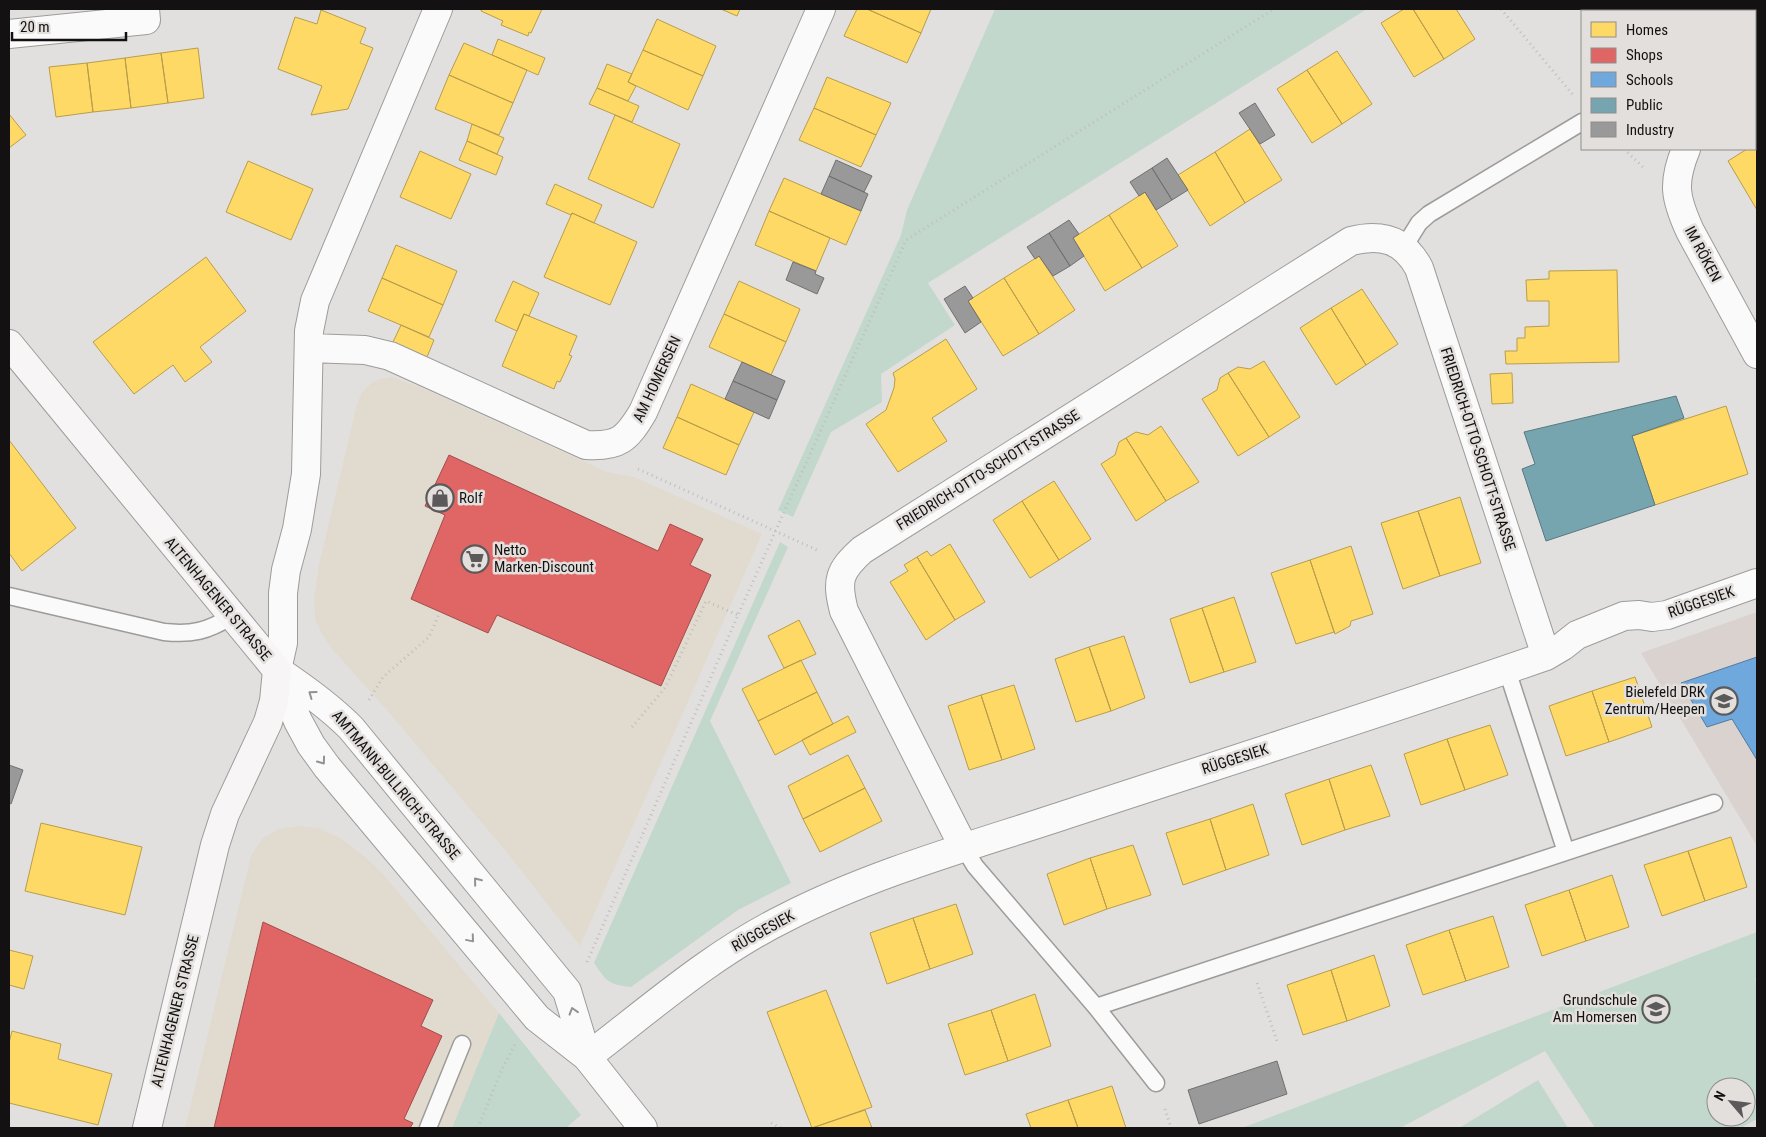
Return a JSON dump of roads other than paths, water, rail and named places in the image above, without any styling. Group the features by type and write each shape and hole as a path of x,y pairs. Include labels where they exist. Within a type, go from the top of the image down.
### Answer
{"main road":[{"name":"ALTENHAGENER STRASSE","path":"9,344 278,670 274,701 268,722 225,814 216,845 147,1128"}],"street":[{"path":"9,34 146,20 145,9"},
{"path":"278,670 283,643 283,593 286,570 297,529 306,474 309,331 315,301 438,9"},
{"name":"AM HOMERSEN","path":"309,348 365,350 390,356 586,445 602,446 625,438 635,427 643,412 821,9"},
{"name":"IM RÖKEN","path":"1686,150 1678,168 1676,187 1681,211 1757,354"},
{"name":"FRIEDRICH-OTTO-SCHOTT-STRASSE","path":"964,848 844,611 839,593 840,581 847,563 870,544 1351,240 1376,238 1394,241 1404,246 1419,268 1546,656"},
{"name":"RÜGGESIEK","path":"587,1058 710,962 761,931 844,890 964,848 1507,670 1546,656 1577,635 1624,616 1652,617 1667,615 1757,583"},
{"name":"AMTMANN-BULLRICH-STRASSE","path":"278,670 320,699 351,728 567,991 587,1058"},
{"name":"AMTMANN-BULLRICH-STRASSE","path":"278,670 298,721 311,745 327,767 536,1018 587,1058 643,1128"}],"lane":[{"path":"1404,246 1419,223 1429,214 1581,123"},
{"path":"9,596 164,632 184,634 208,629 232,616"},
{"path":"1507,670 1566,852"},
{"path":"1096,1007 1714,804"},
{"path":"964,848 975,866 1096,1007 1156,1083"},
{"path":"428,1128 462,1044"}],"place":[{"name":"Rolf","path":"440,498"},
{"name":"Netto Marken-Discount","path":"475,559"},
{"name":"Bielefeld DRK Zentrum/Heepen","path":"1724,701"},
{"name":"Grundschule Am Homersen","path":"1656,1009"}]}
